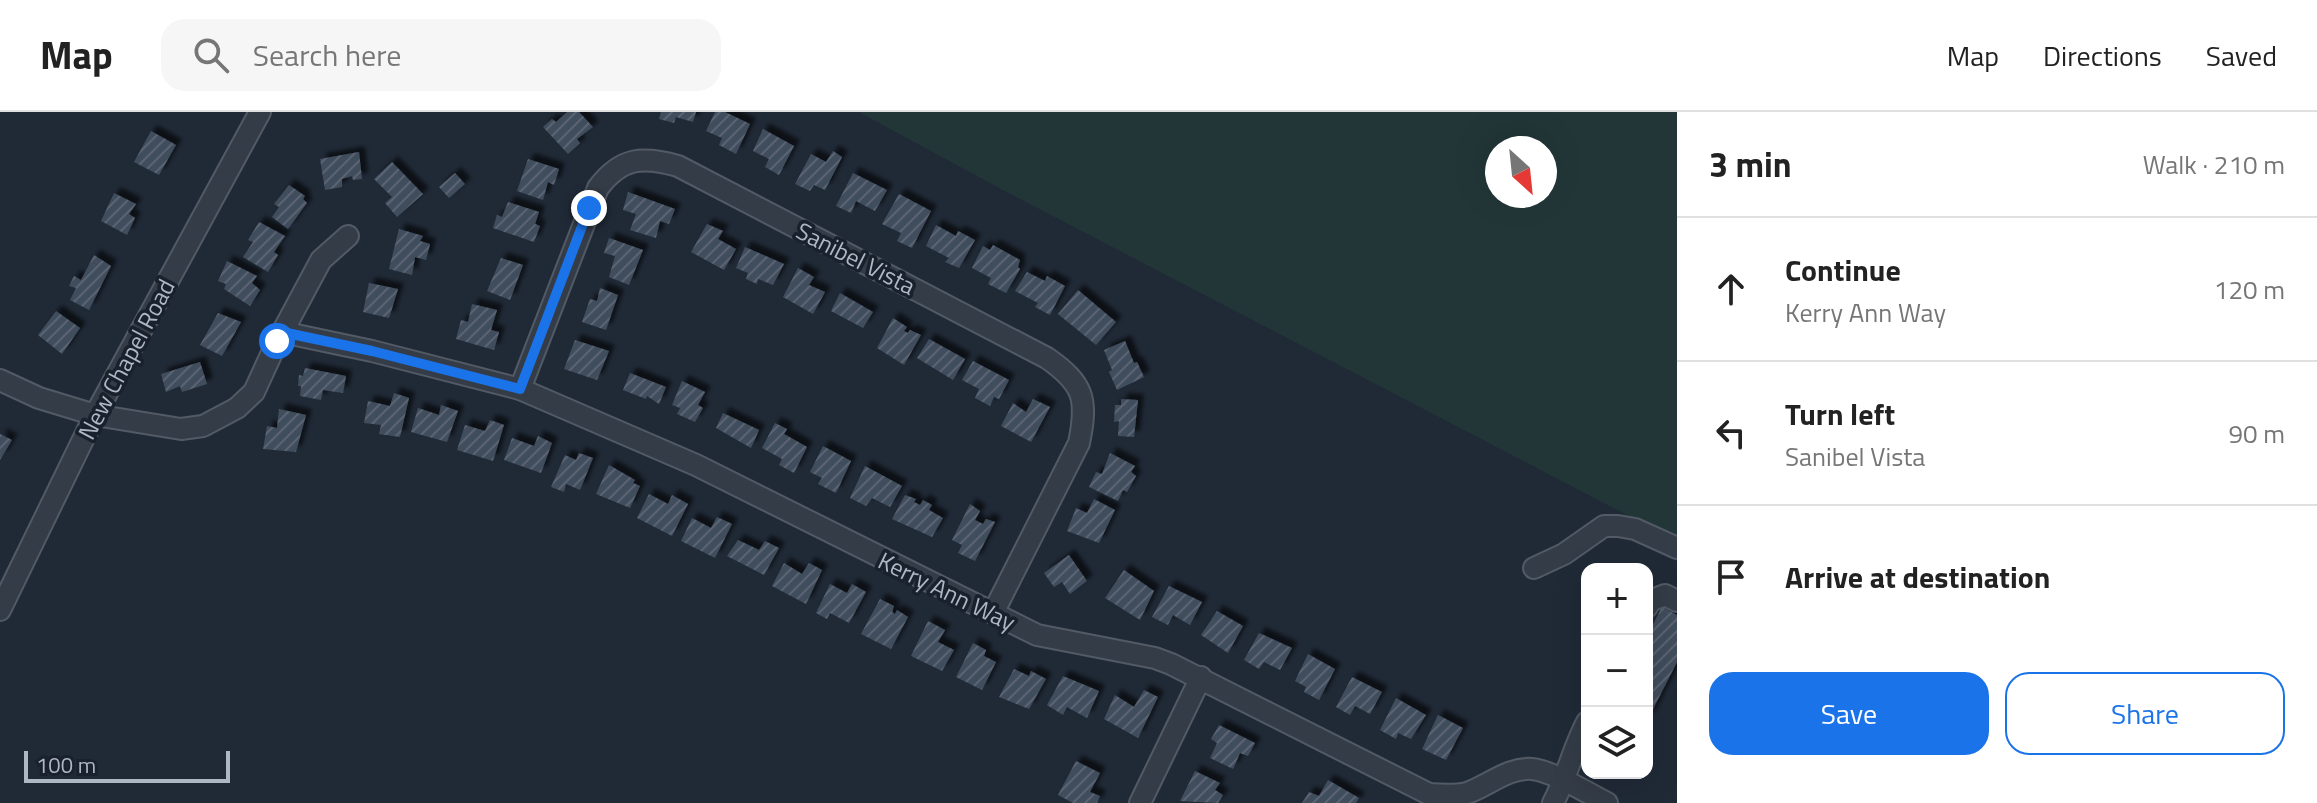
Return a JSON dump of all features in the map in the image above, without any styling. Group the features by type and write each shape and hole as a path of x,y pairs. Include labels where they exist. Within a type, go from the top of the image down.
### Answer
{"street":[{"name":"New Chapel Road","path":"0,610 95,415 260,112"},
{"name":"Sanibel Vista","path":"520,389 598,188 608,175 623,164 640,159 678,166 1047,358 1075,382 1083,399 1084,418 1079,443 993,613"},
{"path":"0,380 39,398 95,415 181,429 203,426 237,408 254,392 321,260 348,236"},
{"name":"Kerry Ann Way","path":"282,332 372,351 520,389 696,465 1037,635 1155,658 1201,677 1404,794 1452,796 1469,792 1507,774 1531,769 1549,773 1607,803"},
{"path":"1534,568 1564,554 1604,526 1635,529 1677,548"},
{"path":"1653,600 1665,595 1677,601"},
{"path":"1140,803 1201,677"},
{"path":"1553,803 1581,733"}],"green space":[{"path":"859,112 1677,112 1677,541 1003,190"}],"building":[{"path":"567,112 579,112 593,127 577,139 580,143 568,154 543,127 552,119 556,122"},
{"path":"661,112 696,112 693,122 676,117 674,123 659,119"},
{"path":"715,112 725,112 750,124 736,154 719,145 722,138 706,131"},
{"path":"763,129 794,146 779,175 765,167 769,159 753,151"},
{"path":"151,131 176,145 159,175 134,162"},
{"path":"833,151 842,157 825,190 814,185 810,191 795,184 811,154 826,162"},
{"path":"359,152 362,179 353,180 352,176 342,179 342,187 325,190 320,159"},
{"path":"528,159 559,169 554,185 548,182 543,200 517,191"},
{"path":"392,162 423,194 397,217 385,203 392,197 374,179"},
{"path":"455,173 465,184 449,198 439,187"},
{"path":"853,173 887,190 875,211 856,201 851,213 836,206"},
{"path":"289,185 305,196 303,199 307,203 288,229 272,217 279,207 274,204"},
{"path":"628,192 675,209 669,224 660,221 656,238 630,230 636,214 623,210"},
{"path":"114,193 136,204 129,214 135,218 127,235 101,221"},
{"path":"899,194 931,211 912,248 897,241 901,233 882,224"},
{"path":"508,202 539,212 535,224 540,226 534,242 493,228 497,215 502,217"},
{"path":"259,222 285,236 274,252 278,255 268,272 243,257 253,242 248,240"},
{"path":"707,224 723,231 718,239 736,249 724,270 691,252"},
{"path":"936,225 956,236 958,231 975,240 959,268 945,262 949,258 926,246"},
{"path":"399,229 423,236 420,241 430,244 426,260 415,257 412,275 389,269"},
{"path":"609,238 643,250 629,285 609,277 615,256 604,253"},
{"path":"993,245 1020,260 1020,269 1006,293 988,284 991,278 972,268 983,246 990,250"},
{"path":"745,247 784,264 773,285 758,279 757,284 746,279 748,273 736,268"},
{"path":"94,255 111,266 89,310 70,300 76,288 69,286 74,276 81,280"},
{"path":"501,258 523,265 510,300 487,291"},
{"path":"227,261 257,276 252,283 260,290 250,306 224,289 226,284 218,281"},
{"path":"798,268 814,277 809,285 825,292 813,314 783,297"},
{"path":"1027,272 1045,281 1047,276 1065,286 1050,315 1035,307 1038,303 1015,291"},
{"path":"369,283 398,289 389,318 363,312"},
{"path":"600,288 618,295 606,330 582,322 590,299 597,301"},
{"path":"1078,290 1116,322 1096,345 1058,314"},
{"path":"840,293 873,312 863,328 831,311"},
{"path":"472,304 497,310 491,330 499,332 494,350 456,339 461,320 468,322"},
{"path":"56,311 80,328 62,354 38,335"},
{"path":"218,313 241,322 222,356 200,345"},
{"path":"893,318 907,327 904,331 921,335 904,365 877,348"},
{"path":"929,339 965,359 953,380 917,358"},
{"path":"575,340 609,351 597,380 564,369"},
{"path":"1125,341 1144,377 1117,390 1104,350"},
{"path":"973,361 1009,380 999,399 994,397 990,406 975,398 979,389 962,380"},
{"path":"200,362 207,384 182,392 180,386 166,392 161,374"},
{"path":"305,368 346,376 343,393 323,390 321,400 300,396 299,375 303,376"},
{"path":"630,373 666,387 659,404 647,396 646,399 623,390"},
{"path":"682,381 705,392 698,405 703,408 695,422 677,414 680,408 672,405"},
{"path":"394,393 409,398 400,437 379,434 381,425 364,423 368,401 390,406"},
{"path":"1033,399 1050,407 1031,442 1001,426 1013,403 1026,412"},
{"path":"1121,399 1138,400 1134,437 1118,436 1119,421 1114,422 1115,405 1121,405"},
{"path":"441,405 458,411 447,442 411,432 418,408 439,415"},
{"path":"279,409 306,415 296,452 263,449 267,426 277,428"},
{"path":"723,413 759,430 751,448 716,428"},
{"path":"490,420 504,425 493,461 457,450 465,425 485,431"},
{"path":"775,423 787,429 784,434 807,447 794,473 779,465 782,459 762,448"},
{"path":"0,434 12,440 0,460"},
{"path":"538,436 552,443 541,473 504,460 512,438 534,446"},
{"path":"823,446 851,461 836,493 818,484 822,478 810,472"},
{"path":"579,453 593,458 580,490 566,484 564,492 551,487 565,455 576,460"},
{"path":"1110,453 1135,466 1131,472 1136,476 1118,501 1089,487 1096,472 1102,474"},
{"path":"609,465 640,486 630,508 596,494"},
{"path":"865,466 902,486 890,507 872,498 866,506 850,498"},
{"path":"649,494 668,504 672,495 688,504 672,536 637,518"},
{"path":"905,495 916,499 914,502 920,505 923,500 932,505 929,510 943,518 932,537 892,519"},
{"path":"1094,499 1115,510 1099,543 1067,531 1076,508 1087,513"},
{"path":"970,504 980,511 975,520 983,524 986,519 995,522 975,561 958,553 962,545 952,540"},
{"path":"717,517 732,524 715,558 681,541 692,518 711,528"},
{"path":"738,540 759,550 765,541 779,548 764,575 727,556"},
{"path":"1069,555 1087,581 1070,594 1062,582 1054,587 1044,573"},
{"path":"784,563 802,574 809,563 822,570 806,604 772,586"},
{"path":"1124,570 1154,591 1140,620 1105,598"},
{"path":"830,584 847,593 852,584 866,592 849,623 830,613 827,619 816,613"},
{"path":"1169,586 1202,602 1190,625 1173,615 1168,625 1152,617"},
{"path":"880,599 894,606 892,612 895,614 897,610 908,617 891,649 861,634"},
{"path":"1662,607 1677,615 1677,662 1653,709 1653,635 1653,624"},
{"path":"1217,611 1243,626 1228,653 1201,635"},
{"path":"928,621 945,630 938,642 954,650 942,671 911,656"},
{"path":"1259,633 1292,648 1280,670 1264,662 1259,669 1244,660"},
{"path":"973,643 986,650 984,656 996,662 982,690 956,677"},
{"path":"1308,654 1335,669 1319,700 1304,692 1306,687 1295,681"},
{"path":"1014,669 1029,676 1031,671 1046,679 1029,709 999,697"},
{"path":"1063,676 1099,691 1087,718 1067,707 1063,715 1047,705"},
{"path":"1352,677 1382,692 1370,714 1355,706 1350,715 1336,707"},
{"path":"1144,690 1158,697 1138,738 1104,719 1115,695 1134,707"},
{"path":"1396,698 1426,715 1411,739 1398,733 1396,739 1380,730"},
{"path":"1438,715 1463,728 1446,760 1422,749"},
{"path":"1219,725 1255,743 1248,756 1240,753 1233,769 1210,758 1217,743 1211,739"},
{"path":"1076,761 1100,773 1090,792 1100,796 1097,803 1073,803 1058,795"},
{"path":"1195,771 1220,783 1215,790 1223,795 1218,803 1180,801"},
{"path":"1328,780 1359,798 1356,803 1302,803 1309,792 1319,796"}],"route":[{"path":"277,341 282,332 372,351 520,389 589,208"}]}
